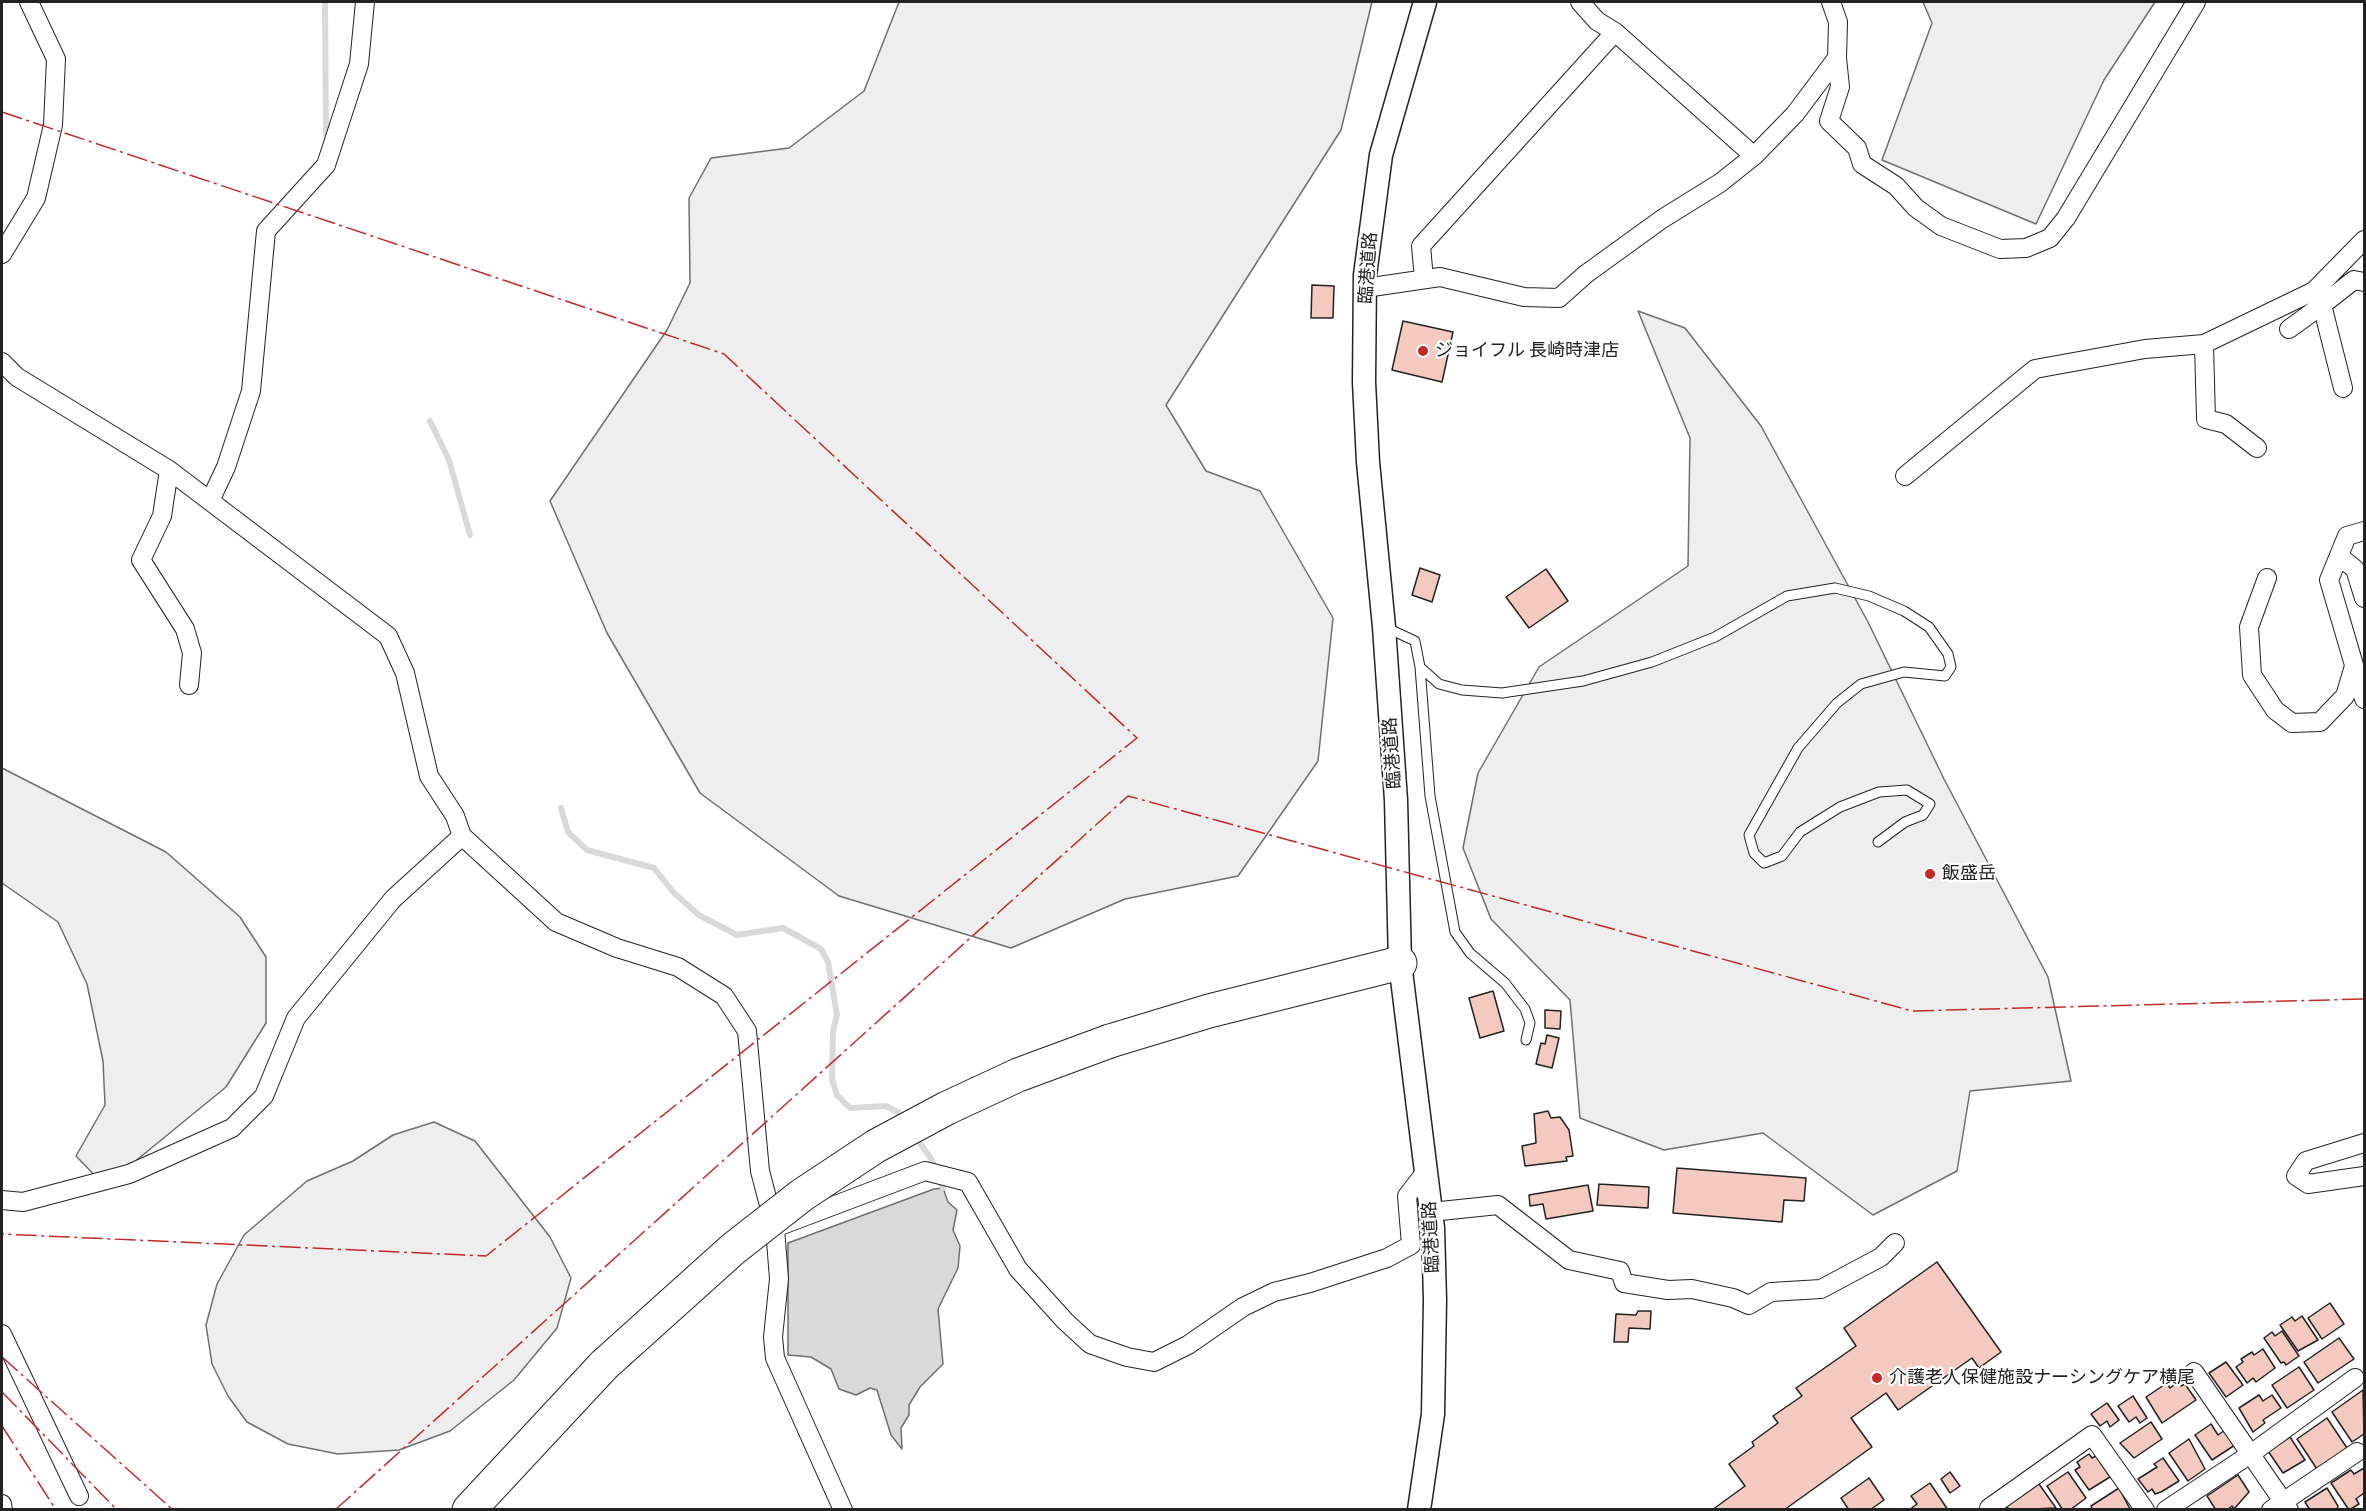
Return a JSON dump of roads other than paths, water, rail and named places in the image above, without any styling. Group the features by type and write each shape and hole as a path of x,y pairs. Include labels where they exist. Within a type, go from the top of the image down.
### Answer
{"highway":[{"path":"469,1509 604,1365 733,1249 802,1195 876,1146 947,1108 1018,1075 1110,1041 1209,1011 1400,963"}],"street":[{"path":"2,254 36,198 53,125 56,59 29,2"},
{"path":"210,501 226,467 251,391 266,231 326,165 359,64 365,2"},
{"name":"臨港道路","path":"1419,1509 1433,1414 1435,1300 1427,1170 1400,963 1396,800 1384,627 1368,462 1365,288 1381,155 1425,2"},
{"path":"1580,2 1598,21 1615,32 1754,156"},
{"path":"1831,2 1838,22 1840,87 1829,121 1857,148 1862,164 1896,186 1916,208 1941,226 2000,249 2026,248 2050,238 2066,218 2196,2"},
{"path":"1424,279 1421,246 1615,32"},
{"path":"1365,288 1440,277 1524,297 1559,297 1662,219 1720,183 1754,156 1795,114 1838,58"},
{"path":"1905,476 2035,369 2145,350 2204,344 2314,291 2364,240"},
{"path":"2289,329 2354,280 2364,282"},
{"path":"2322,305 2343,388"},
{"path":"2204,344 2206,419 2226,424 2257,448"},
{"path":"2,362 17,377 169,470 388,636 405,673 429,776 455,816 462,836 556,922 617,948 678,967 724,996 747,1031 760,1171 775,1228 779,1279 773,1337 775,1358 843,1509"},
{"path":"169,470 162,516 141,560 185,629 192,653 189,686"},
{"path":"2364,531 2347,536 2329,580 2364,699"},
{"path":"2339,556 2355,569 2364,598"},
{"path":"2267,579 2249,627 2252,675 2275,710 2292,723 2320,722 2345,696 2354,666"},
{"path":"2,1200 23,1202 129,1174 232,1128 264,1096 296,1018 393,899 462,836"},
{"path":"2364,1143 2306,1161 2296,1176 2308,1184 2364,1176"},
{"path":"775,1228 925,1171 968,1182 1018,1269 1065,1322 1090,1344 1127,1357 1154,1362 1188,1345 1243,1307 1274,1292 1388,1258 1411,1245 1407,1196 1427,1170"},
{"path":"1431,1212 1498,1205 1569,1260 1620,1271 1623,1283 1668,1290 1692,1288 1733,1298 1749,1305 1771,1292 1821,1289 1881,1257 1895,1243"},
{"path":"2,1334 79,1496"},
{"path":"2194,1372 2252,1453 2281,1507 2357,1452"},
{"path":"2166,1509 2252,1453 2355,1378"},
{"path":"1991,1509 1989,1508 2092,1435 2145,1509"},
{"path":"2,1504 3,1509"}],"lane":[{"path":"1420,667 1439,684 1462,690 1502,693 1583,681 1652,662 1715,637 1787,596 1835,588 1869,596 1904,610 1929,627 1948,654 1951,667 1946,676 1904,672 1861,684 1837,703 1798,748 1749,835 1754,853 1764,863 1782,856 1800,832 1840,807 1879,792 1907,790 1930,804 1923,815 1905,822 1878,842"},
{"path":"1384,627 1415,641 1420,667 1430,796 1455,932 1470,953 1505,983 1525,1010 1530,1023 1526,1040"}],"waterway":[{"path":"325,2 326,134"},
{"path":"430,421 449,460 470,535"},
{"path":"561,808 568,832 587,850 654,868 674,893 699,915 737,935 783,928 821,949 828,962 837,1015 833,1031 832,1079 837,1095 850,1108 886,1106 899,1113 904,1121"},
{"path":"915,1136 932,1160 943,1188"}],"place":[{"name":"ジョイフル 長崎時津店","path":"1423,351"},
{"name":"飯盛岳","path":"1930,874"},
{"name":"介護老人保健施設ナーシングケア横尾","path":"1877,1378"}]}
